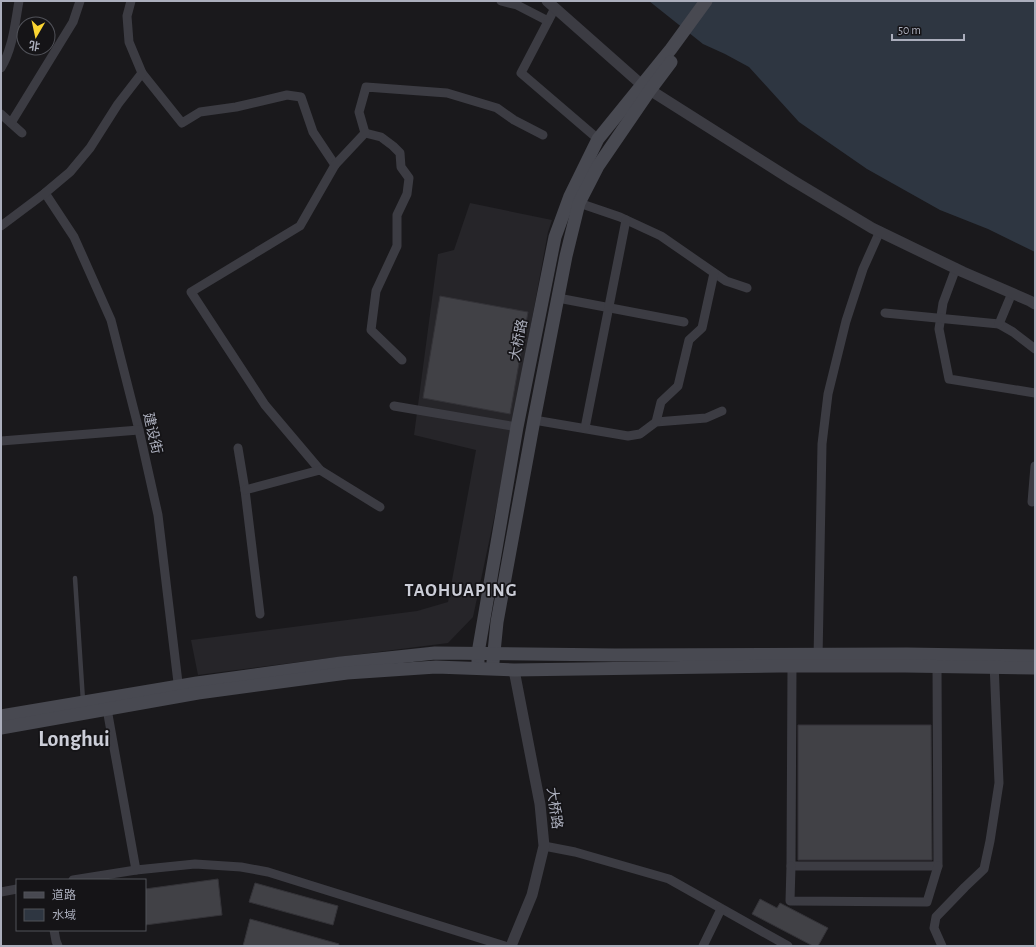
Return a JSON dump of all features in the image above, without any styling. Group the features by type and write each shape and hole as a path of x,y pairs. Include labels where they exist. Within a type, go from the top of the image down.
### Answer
{"main road":[{"path":"674,52 706,1"},
{"path":"674,52 716,1"},
{"name":"大桥路","path":"478,669 478,653 516,427 555,237 570,196 598,139 646,87 674,52"},
{"path":"493,670 496,622 566,256 579,203 598,166 646,87"},
{"path":"1,728 107,709 179,691 197,683 341,663 435,653 615,655 818,660 994,661 1035,668"},
{"path":"1,716 83,702 179,691 198,693 347,674 436,667 514,670 792,666 818,660 937,666 1035,656"}],"street":[{"path":"1,68 13,36 18,1"},
{"path":"11,123 73,22 80,1"},
{"path":"131,1 127,16 129,42 142,73 182,123 200,112 236,107 287,95 301,97 313,132 335,165"},
{"path":"501,1 517,5 548,21"},
{"path":"551,5 548,21 521,73 598,139"},
{"path":"551,5 646,87 792,180 872,228 1035,304"},
{"path":"1,226 70,172 90,148 118,104 142,73"},
{"path":"365,133 359,112 366,87 447,93 497,108 514,120 543,135"},
{"path":"1,114 22,133"},
{"path":"365,133 335,165 300,226 191,292 265,405 320,470 380,507"},
{"path":"365,133 381,137 393,146 400,154 401,167 410,178 407,194 397,215 397,246 376,291 371,330 402,360"},
{"name":"建设街","path":"45,193 74,237 111,320 139,430 158,515 179,691"},
{"path":"579,203 626,220 661,236 726,281 747,288"},
{"path":"585,428 626,220"},
{"path":"818,660 822,444 828,394 846,321 863,269 880,231"},
{"path":"956,268 943,303 940,329 949,379 1035,393"},
{"path":"656,422 661,402 678,386 689,340 702,328 714,273"},
{"path":"999,324 1012,293"},
{"path":"558,298 684,322"},
{"path":"885,313 999,324 1013,332 1035,349"},
{"path":"394,406 516,427"},
{"path":"534,420 628,436 640,434 656,422 706,418 722,411"},
{"path":"1,442 139,430"},
{"path":"238,448 260,614"},
{"path":"1032,502 1035,466"},
{"path":"244,490 320,470"},
{"path":"942,946 934,928 936,917 984,869 990,841 998,783 994,661"},
{"path":"792,666 790,901 927,902 938,866 937,666"},
{"name":"大桥路","path":"511,946 532,895 544,846 540,804 514,670"},
{"path":"107,709 136,870"},
{"path":"544,846 575,852 669,879 788,946"},
{"path":"79,879 136,870 195,864 241,867 268,872 505,946"},
{"path":"791,866 938,866"},
{"path":"1,892 16,889"},
{"path":"703,946 721,909"},
{"path":"54,931 58,946"}],"lane":[{"path":"75,578 83,702"}],"shaded area":[{"path":"470,203 552,220 548,232 503,476 473,617 448,643 198,675 191,640 417,611 448,602 476,450 414,435 438,254 454,250"}],"water":[{"path":"649,1 1035,1 1035,252 988,229 940,210 867,169 799,122 749,67 703,44"}],"building":[{"path":"440,296 528,312 510,414 423,398"},
{"path":"798,725 931,725 932,860 798,860"},
{"path":"218,879 222,915 146,925 146,889"},
{"path":"255,883 338,906 333,925 249,902"},
{"path":"760,899 777,908 780,903 828,928 818,946 813,946 752,914"},
{"path":"250,919 339,944 338,946 243,946"}],"district":[{"name":"TAOHUAPING","path":"461,590"},
{"name":"Longhui","path":"74,738"}]}
